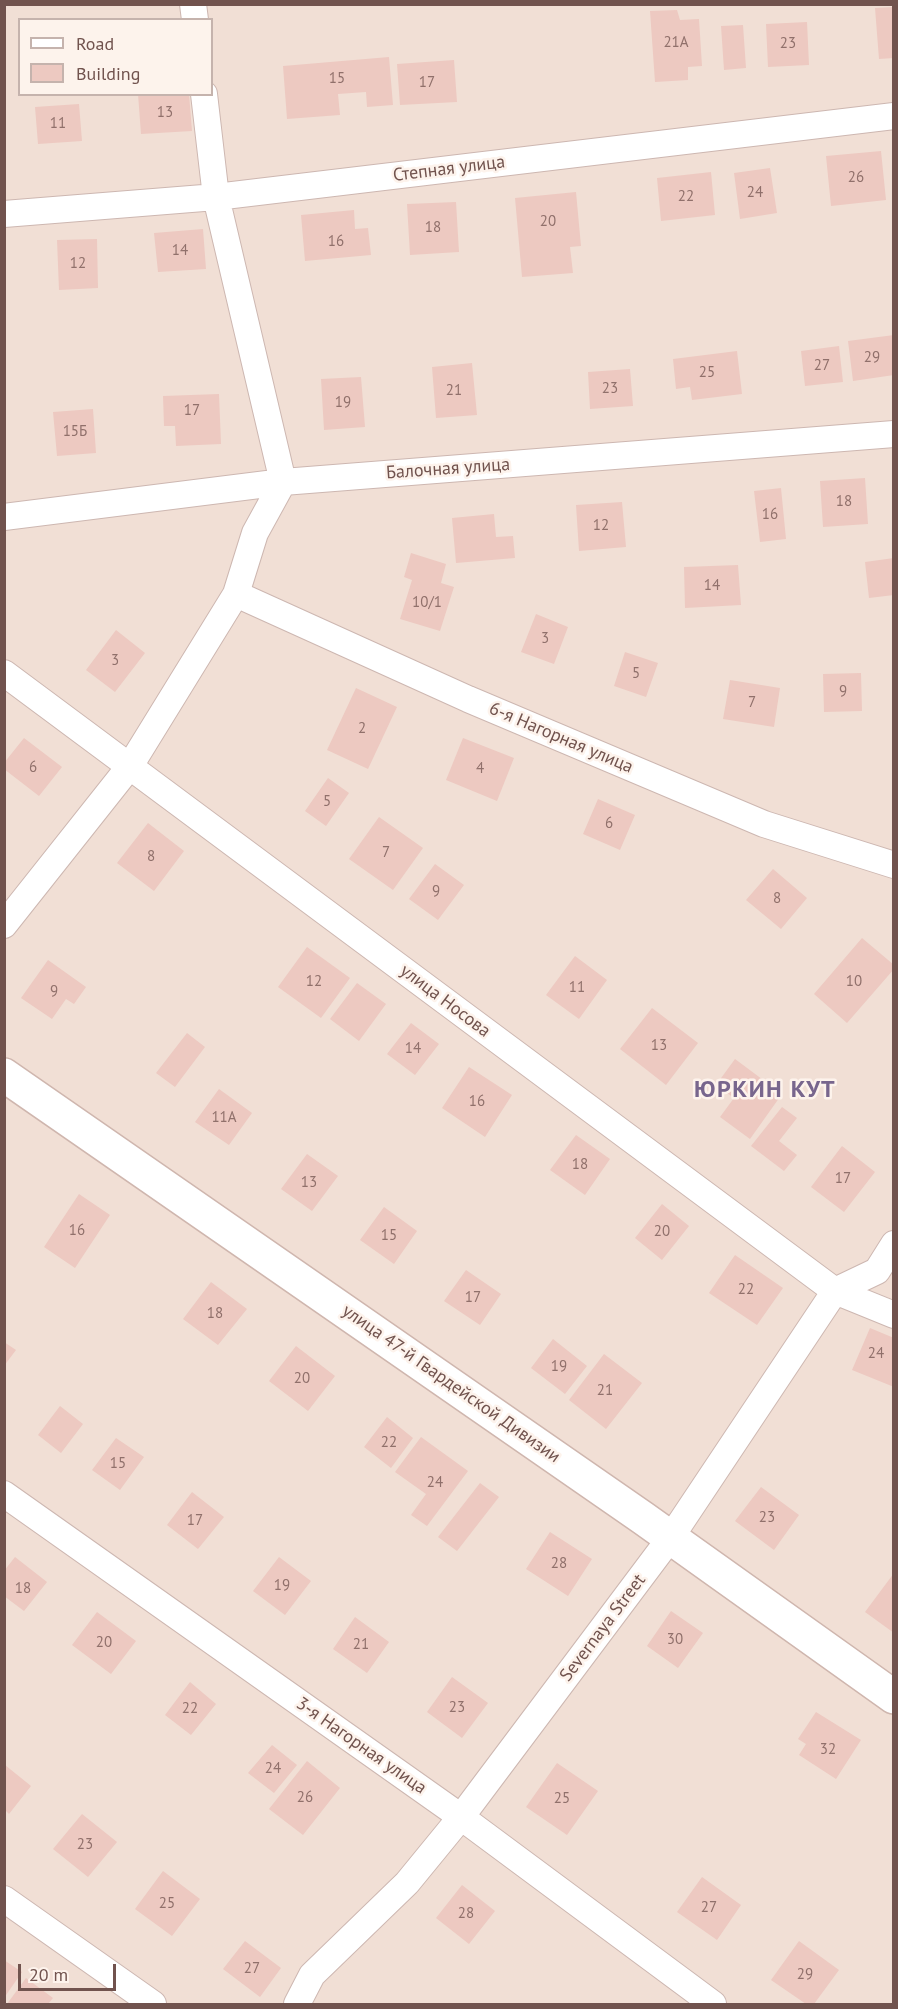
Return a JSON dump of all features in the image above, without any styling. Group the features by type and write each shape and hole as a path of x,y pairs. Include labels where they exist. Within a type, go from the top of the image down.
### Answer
{"main road":[{"name":"улица 47-й Гвардейской Дивизии","path":"4,1076 671,1537 894,1697"}],"street":[{"path":"4,925 130,766 236,594 255,534 283,482 216,197 204,96"},
{"name":"Степная улица","path":"4,214 216,197 894,116"},
{"name":"Балочная улица","path":"4,517 283,482 894,434"},
{"name":"6-я Нагорная улица","path":"236,594 468,699 764,824 894,865"},
{"name":"улица Носова","path":"4,673 835,1291 894,1315"},
{"path":"835,1291 877,1271 894,1244"},
{"name":"Severnaya Street","path":"297,2004 312,1975 407,1883 461,1817 671,1537 835,1291"},
{"name":"3-я Нагорная улица","path":"4,1494 461,1817 713,2004"},
{"path":"4,1899 153,2004"}],"shaded area":[{"path":"5,5 893,5 893,2004 5,2004"}],"building":[{"path":"894,7 894,58 879,59 875,8"},
{"path":"677,10 680,20 699,19 702,66 688,67 688,80 655,82 650,11"},
{"path":"807,22 809,65 768,67 766,24"},
{"path":"743,25 746,68 724,70 721,26"},
{"path":"389,57 393,105 367,107 366,92 338,94 340,115 287,119 283,66"},
{"path":"454,60 457,102 400,105 397,64"},
{"path":"138,96 189,96 192,131 141,134"},
{"path":"79,104 82,141 38,144 35,107"},
{"path":"881,151 886,200 831,206 826,156"},
{"path":"770,168 777,213 740,219 734,173"},
{"path":"711,172 715,215 661,221 657,178"},
{"path":"576,192 581,246 570,247 573,273 522,277 515,198"},
{"path":"456,202 459,252 410,255 407,204"},
{"path":"354,210 355,229 368,228 371,255 305,261 301,215"},
{"path":"203,229 206,269 158,272 154,233"},
{"path":"97,239 98,288 59,290 57,240"},
{"path":"894,335 894,375 853,381 848,341"},
{"path":"839,346 843,382 805,386 801,351"},
{"path":"737,351 742,394 692,400 690,387 676,389 673,359"},
{"path":"472,363 477,415 436,418 432,367"},
{"path":"630,369 633,406 590,409 588,372"},
{"path":"361,377 365,427 324,430 321,379"},
{"path":"219,394 221,444 176,446 175,426 164,426 163,396"},
{"path":"93,409 96,453 57,456 53,412"},
{"path":"865,478 868,524 823,527 820,481"},
{"path":"781,488 786,539 760,542 754,491"},
{"path":"622,502 626,547 579,551 576,505"},
{"path":"494,514 496,537 513,536 515,558 456,563 452,518"},
{"path":"411,553 446,564 441,583 454,587 440,631 400,619 412,580 404,577"},
{"path":"894,558 894,595 869,598 865,562"},
{"path":"738,565 741,605 685,608 684,567"},
{"path":"536,614 568,627 554,664 521,652"},
{"path":"116,630 145,653 115,692 86,670"},
{"path":"625,652 658,663 646,697 614,686"},
{"path":"861,673 862,711 824,712 823,674"},
{"path":"730,680 780,688 774,727 723,719"},
{"path":"356,688 397,707 368,769 327,750"},
{"path":"24,738 62,767 39,796 4,769 4,763"},
{"path":"463,738 514,758 497,801 446,780"},
{"path":"328,778 349,793 326,826 305,811"},
{"path":"598,799 635,815 620,850 583,834"},
{"path":"379,817 423,848 393,890 349,859"},
{"path":"148,823 184,851 154,891 117,863"},
{"path":"435,864 464,885 438,920 409,899"},
{"path":"773,869 807,898 781,929 746,900"},
{"path":"862,938 894,965 894,969 847,1023 814,994"},
{"path":"307,947 350,978 321,1018 278,987"},
{"path":"575,956 607,980 579,1019 546,995"},
{"path":"48,960 86,987 74,1004 66,999 52,1019 21,998"},
{"path":"357,983 386,1004 359,1041 330,1019"},
{"path":"652,1008 698,1043 666,1085 620,1049"},
{"path":"411,1023 439,1044 415,1075 387,1054"},
{"path":"187,1033 205,1047 175,1087 156,1073"},
{"path":"735,1059 782,1094 750,1139 720,1117 734,1098 716,1085"},
{"path":"469,1067 512,1095 485,1137 442,1108"},
{"path":"219,1089 252,1113 229,1145 195,1122"},
{"path":"782,1107 797,1118 779,1141 797,1155 784,1171 751,1146"},
{"path":"576,1135 610,1159 585,1195 550,1170"},
{"path":"842,1146 875,1172 844,1212 811,1187"},
{"path":"307,1154 338,1176 312,1211 281,1189"},
{"path":"79,1194 110,1215 75,1268 44,1247"},
{"path":"662,1204 689,1226 662,1260 635,1238"},
{"path":"384,1207 417,1231 394,1264 360,1240"},
{"path":"735,1255 783,1288 757,1325 709,1293"},
{"path":"466,1270 501,1294 480,1325 444,1301"},
{"path":"211,1282 247,1309 218,1345 183,1319"},
{"path":"870,1328 894,1338 894,1387 852,1370"},
{"path":"553,1339 587,1366 565,1394 531,1368"},
{"path":"4,1342 16,1350 4,1366"},
{"path":"296,1346 335,1376 308,1411 269,1381"},
{"path":"604,1354 642,1383 606,1429 569,1400"},
{"path":"60,1406 83,1424 61,1453 38,1435"},
{"path":"387,1417 413,1438 391,1468 364,1447"},
{"path":"421,1437 468,1471 427,1526 411,1515 426,1494 395,1472"},
{"path":"116,1438 144,1457 120,1490 92,1470"},
{"path":"480,1483 499,1497 457,1551 438,1537"},
{"path":"761,1487 799,1515 774,1550 735,1521"},
{"path":"192,1492 224,1517 198,1549 167,1525"},
{"path":"550,1532 592,1559 568,1596 526,1569"},
{"path":"15,1557 47,1582 24,1611 4,1596 4,1571"},
{"path":"279,1557 311,1581 285,1615 253,1591"},
{"path":"894,1573 894,1633 865,1612"},
{"path":"671,1611 703,1633 678,1668 647,1646"},
{"path":"97,1612 136,1641 111,1674 72,1645"},
{"path":"355,1617 389,1642 367,1673 333,1649"},
{"path":"452,1677 488,1703 462,1738 427,1712"},
{"path":"190,1682 216,1704 191,1735 165,1715"},
{"path":"816,1712 861,1740 836,1779 799,1755 806,1744 798,1739"},
{"path":"272,1745 297,1765 274,1793 248,1773"},
{"path":"307,1761 340,1788 303,1835 269,1809"},
{"path":"557,1763 598,1791 567,1835 526,1807"},
{"path":"5,1765 31,1786 9,1814 5,1810"},
{"path":"82,1814 117,1842 88,1877 53,1849"},
{"path":"163,1871 200,1899 172,1936 135,1909"},
{"path":"702,1877 741,1905 717,1940 677,1912"},
{"path":"462,1885 495,1911 469,1944 436,1918"},
{"path":"245,1941 281,1968 260,1997 223,1969"},
{"path":"799,1941 839,1970 814,2004 806,2004 771,1980"},
{"path":"4,1960 22,1972 4,1998"},
{"path":"26,1978 53,1998 48,2004 7,2004"}],"district":[{"name":"ЮРКИН КУТ","path":"765,1090"}]}
